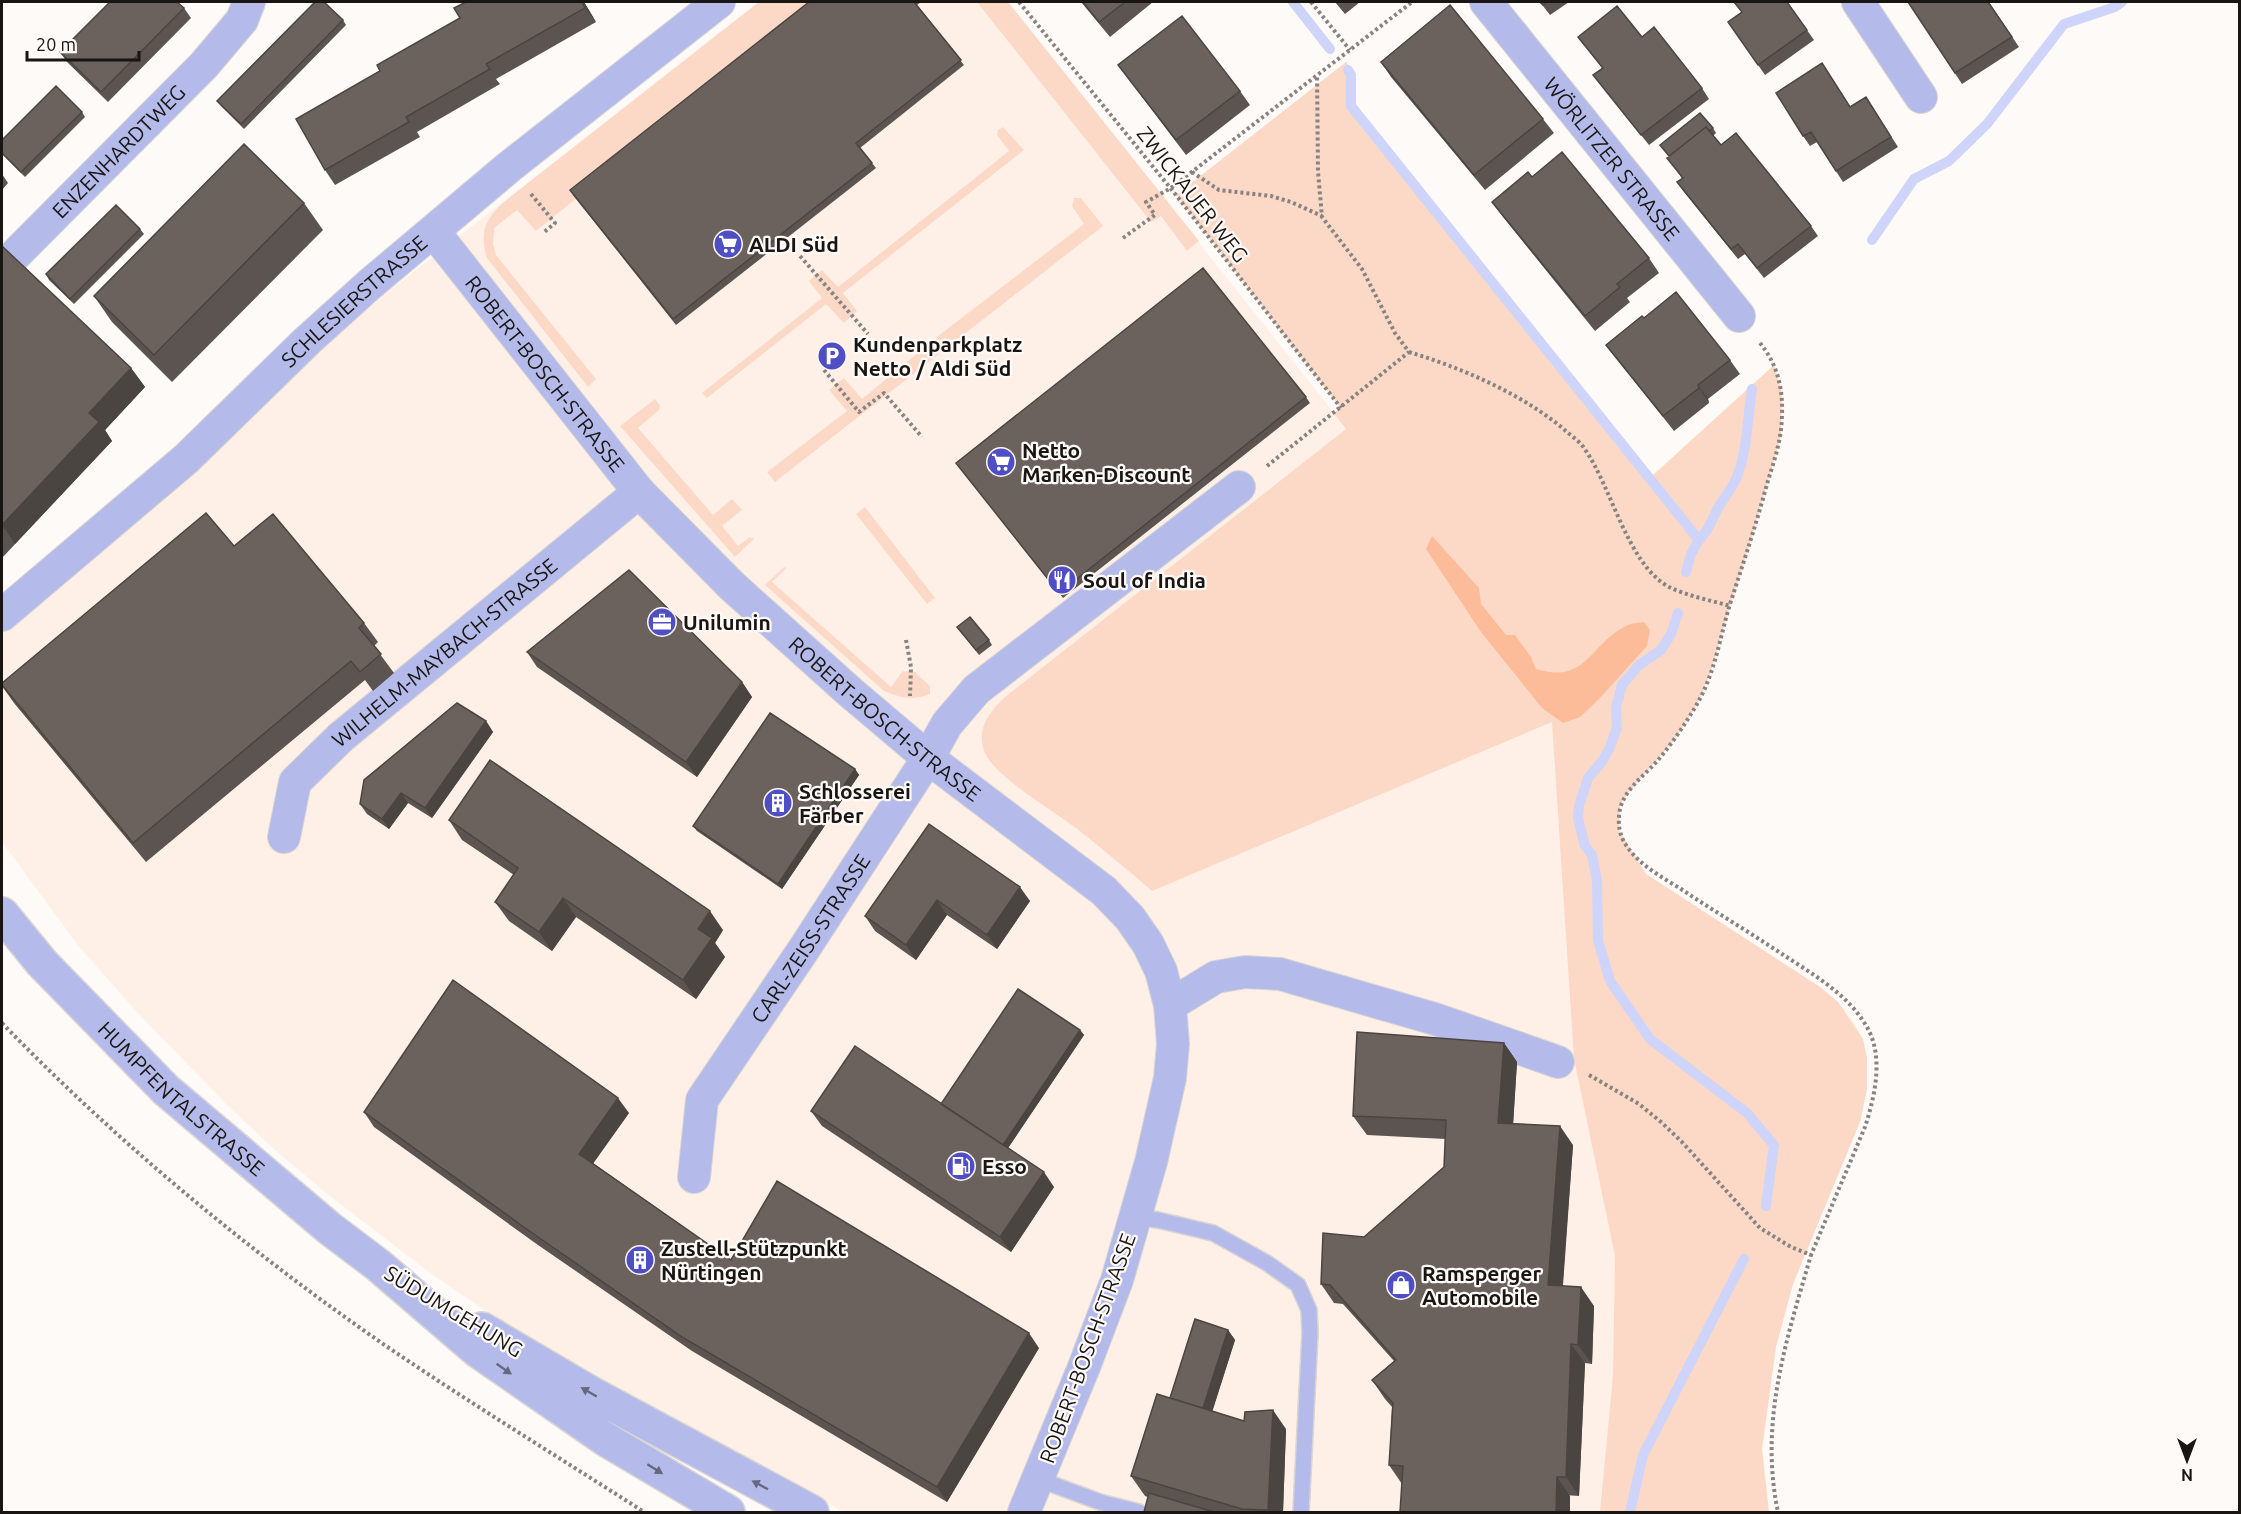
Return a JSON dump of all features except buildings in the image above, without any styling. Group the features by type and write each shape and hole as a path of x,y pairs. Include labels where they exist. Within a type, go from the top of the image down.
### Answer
{"street":[{"name":"ENZENHARDTWEG","path":"2,268 204,65 242,20 249,2"},
{"name":"SCHLESIERSTRASSE","path":"2,615 186,459 369,285 509,167 719,2"},
{"name":"WÖRLITZER STRASSE","path":"1486,2 1739,316"},
{"path":"1858,2 1921,97"},
{"name":"ROBERT-BOSCH-STRASSE","path":"434,232 639,492 732,586 891,727 928,758 1104,891 1124,911 1148,944 1161,971 1170,1005 1173,1044 1170,1078 1151,1162 1117,1280 1024,1512"},
{"name":"CARL-ZEISS-STRASSE","path":"694,1177 702,1100 804,949 928,758 946,724 976,690 1239,488"},
{"name":"WILHELM-MAYBACH-STRASSE","path":"284,837 295,782 341,736 639,492"},
{"name":"HUMPFENTALSTRASSE","path":"2,914 42,963 166,1090 328,1228 378,1265"},
{"path":"1170,1005 1216,977 1245,972 1274,973 1435,1019 1558,1062"},
{"name":"SÜDUMGEHUNG","path":"378,1265 478,1351 605,1439 728,1512"},
{"name":"SÜDUMGEHUNG","path":"378,1265 589,1392 812,1512"}],"lane":[{"path":"1135,1217 1213,1233 1267,1263 1298,1285 1309,1310 1310,1333 1301,1512"},
{"path":"1038,1479 1099,1507 1139,1512"}],"path":[{"name":"ZWICKAUER WEG","path":"1019,2 1171,188 1341,408"},
{"path":"1311,2 1350,50"},
{"path":"1123,238 1155,215 1146,202 1171,188 1412,2"},
{"path":"1317,75 1318,172 1322,216"},
{"path":"509,167 555,223 543,233"},
{"path":"1192,172 1219,190 1271,196 1322,216 1362,269 1395,333 1409,352 1435,359 1478,378 1526,403 1556,422 1583,446 1608,490 1637,555 1651,573 1669,587 1730,606"},
{"path":"800,256 868,334"},
{"path":"1739,316 1771,357 1778,373 1782,393 1782,415 1775,458 1712,671 1700,698 1675,739 1627,794 1620,806 1619,830 1627,848 1663,878 1826,982 1853,1007 1870,1034 1876,1057 1874,1094 1865,1127 1811,1255 1781,1358 1771,1438 1772,1476 1778,1512"},
{"path":"1239,488 1409,352"},
{"path":"824,370 859,412 884,393 922,438"},
{"path":"891,727 910,704 910,667 906,640"},
{"path":"2,1023 35,1057 133,1147 259,1253 389,1348 644,1512"},
{"path":"1558,1062 1596,1077 1639,1104 1682,1142 1760,1228 1811,1255"}],"shaded area":[{"path":"758,2 1008,2 1342,423 1552,722 1618,848 1646,874 1820,987 1838,1002 1852,1019 1863,1039 1867,1058 1867,1089 1860,1122 1793,1284 1776,1347 1762,1449 1769,1512 844,1512 672,1423 536,1346 429,1272 326,1193 227,1105 136,1011 80,948 2,842 2,610 388,292"},
{"path":"759,2 819,2 536,231 517,210 494,228 493,244 496,255 596,379 588,387 487,258 484,241 485,227 492,214 504,202"},
{"path":"977,2 1008,2 1199,241 1187,251 1161,216 1151,222"},
{"path":"1346,62 1353,71 1352,106 1653,475 1774,365 1782,393 1781,436 1711,671 1697,705 1675,739 1627,794 1620,806 1619,830 1646,874 1820,987 1838,1002 1863,1039 1867,1058 1867,1089 1860,1122 1793,1284 1776,1347 1762,1449 1769,1512 1600,1512 1613,1375 1615,1256 1574,1059 1552,722 1152,891 1081,832 1001,773 991,763 982,745 985,722 1005,697 1346,429 1334,413 1340,407 1176,195"},
{"path":"1003,127 1024,150 843,293 857,311 844,323 826,304 707,398 702,393 822,298 809,281 822,270 838,287 1009,151 997,135 998,130"},
{"path":"1074,198 1081,198 1103,226 775,482 767,472 847,411 829,390 844,378 862,399 942,333 1084,224 1072,206"},
{"path":"655,399 660,406 659,410 638,428 713,515 732,499 742,510 722,526 738,546 750,537 754,539 735,557 620,426"},
{"path":"865,507 935,598 927,604 856,514"},
{"path":"1432,536 1479,588 1481,604 1506,635 1515,635 1531,657 1536,669 1553,672 1567,671 1577,667 1614,633 1632,624 1644,622 1650,630 1647,646 1580,717 1563,723 1542,708 1481,632 1426,549"},
{"path":"784,567 786,568 772,582 891,687 903,671 915,672 930,686 930,694 907,698 884,691 765,585"}],"waterway":[{"path":"1293,2 1330,49"},
{"path":"1872,240 1914,179 1949,161 1987,124 2064,24 2115,7 2122,2"},
{"path":"1348,70 1351,75 1351,106 1699,540 1691,554 1686,572"},
{"path":"1699,540 1708,529 1739,470 1745,447 1752,389"},
{"path":"1678,613 1671,634 1661,650 1639,665 1622,685 1616,707 1617,727 1603,760 1588,778 1579,806 1578,818 1585,846 1592,855 1597,880 1598,940 1610,981 1650,1039 1747,1113 1774,1145 1766,1206"},
{"path":"1630,1512 1643,1455 1744,1259"}],"place":[{"name":"ALDI Süd","path":"728,244"},
{"name":"Kundenparkplatz Netto / Aldi Süd","path":"832,356"},
{"name":"Netto Marken-Discount","path":"1001,462"},
{"name":"Soul of India","path":"1062,580"},
{"name":"Unilumin","path":"662,622"},
{"name":"Schlosserei Färber","path":"778,803"},
{"name":"Esso","path":"961,1166"},
{"name":"Zustell-Stützpunkt Nürtingen","path":"640,1260"},
{"name":"Ramsperger Automobile","path":"1401,1285"}]}
